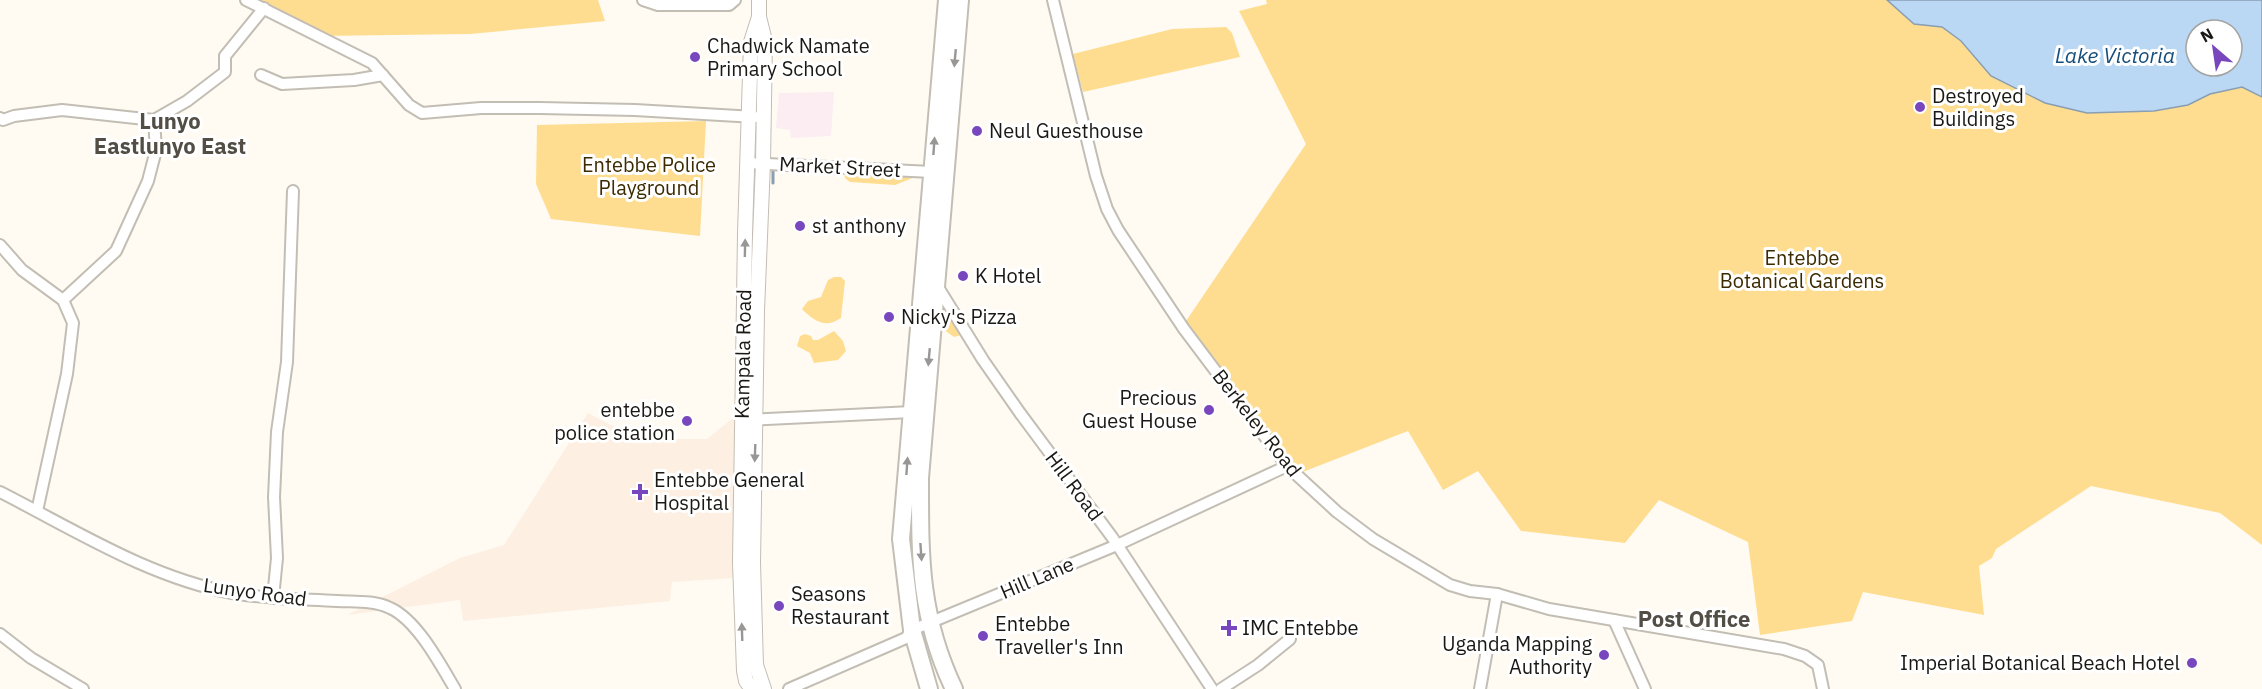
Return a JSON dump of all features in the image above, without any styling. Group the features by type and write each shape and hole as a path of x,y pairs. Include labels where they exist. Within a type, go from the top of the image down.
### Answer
{"highway":[{"path":"929,689 912,630 901,540 947,0"},
{"path":"954,689 941,663 929,623 920,544 920,478 960,0"}],"main road":[{"name":"Kampala Road","path":"759,0 759,17 765,41 763,163 757,311 756,420 746,563 756,665 764,689"},
{"name":"Kampala Road","path":"752,689 746,681 744,671 746,563 742,419 751,42 759,17"}],"street":[{"path":"246,0 372,63 409,105 422,113 481,108 552,108 764,116"},
{"path":"642,0 658,5 678,3 729,5 735,0"},
{"name":"Berkeley Road","path":"1053,0 1095,176 1107,209 1133,254 1184,329 1287,466 1337,512 1373,539 1450,585 1470,591 1497,594 1549,609 1784,649 1805,656 1818,665 1823,689"},
{"path":"0,118 3,120 14,116 62,110 154,120 187,101 225,72 225,56 264,8"},
{"path":"261,75 282,84 354,80 383,75"},
{"path":"63,300 116,251 148,182 156,150 154,120"},
{"name":"Market Street","path":"747,162 932,172"},
{"path":"273,597 277,558 274,497 277,432 287,362 293,191"},
{"path":"0,245 22,270 63,300 73,323 68,364 37,511"},
{"name":"Hill Road","path":"936,284 995,378 1117,545 1212,689"},
{"path":"742,419 912,412"},
{"name":"Hill Lane","path":"789,689 906,638 912,630 1117,545 1287,466"},
{"name":"Lunyo Road","path":"0,492 135,562 201,586 234,593 372,603 392,608 404,617 418,633 454,689"},
{"path":"1480,689 1497,594"},
{"path":"1614,620 1645,689"},
{"path":"0,634 31,658 83,689"},
{"path":"1221,689 1290,639"}],"shaded area":[{"path":"834,92 831,136 791,138 790,130 776,128 779,93"},
{"name":"Entebbe General Hospital","path":"750,404 735,578 672,582 670,601 463,621 460,600 347,615 460,558 504,545 588,413 637,439 707,439"}],"green space":[{"path":"250,0 598,0 605,21 470,34 319,36"},
{"name":"Entebbe Botanical Gardens","path":"1266,0 1887,0 1914,24 1942,27 1961,41 1991,76 2045,103 2087,113 2154,111 2188,105 2210,94 2242,87 2262,97 2262,545 2220,513 2091,486 1996,549 1992,558 1979,566 1984,615 1863,592 1852,621 1760,635 1748,542 1659,500 1625,543 1521,531 1478,471 1443,490 1408,431 1295,475 1186,321 1306,144 1239,11 1267,4"},
{"path":"1226,27 1232,33 1240,57 1083,92 1073,54 1172,29"},
{"name":"Entebbe Police Playground","path":"706,121 700,236 551,219 536,184 537,125"},
{"path":"844,171 911,174 915,177 895,185 850,182 845,178"},
{"path":"841,277 845,281 841,318 830,323 820,322 802,309 808,301 821,297 828,280"},
{"path":"943,309 961,335 954,337 936,324 937,311"},
{"path":"834,331 843,341 846,351 838,360 814,363 810,353 797,346 800,336 805,334 811,336 813,340 818,340"}],"water":[{"name":"Lake Victoria","path":"1887,0 2262,0 2262,97 2242,87 2210,94 2188,105 2154,111 2087,113 2045,103 1991,76 1961,41 1942,27 1914,24"}],"waterway":[{"path":"773,170 773,183"}],"place":[{"name":"Chadwick Namate Primary School","path":"695,57"},
{"name":"Destroyed Buildings","path":"1920,107"},
{"name":"Neul Guesthouse","path":"977,131"},
{"name":"st anthony","path":"800,226"},
{"name":"K Hotel","path":"963,276"},
{"name":"Nicky's Pizza","path":"889,317"},
{"name":"Precious Guest House","path":"1209,410"},
{"name":"entebbe police station","path":"687,421"},
{"name":"Entebbe General Hospital","path":"640,492"},
{"name":"Seasons Restaurant","path":"779,606"},
{"name":"IMC Entebbe","path":"1229,628"},
{"name":"Entebbe Traveller's Inn","path":"983,636"},
{"name":"Uganda Mapping Authority","path":"1604,655"},
{"name":"Imperial Botanical Beach Hotel","path":"2192,663"}],"district":[{"name":"Lunyo Eastlunyo East","path":"170,134"},
{"name":"Post Office","path":"1694,619"}]}
